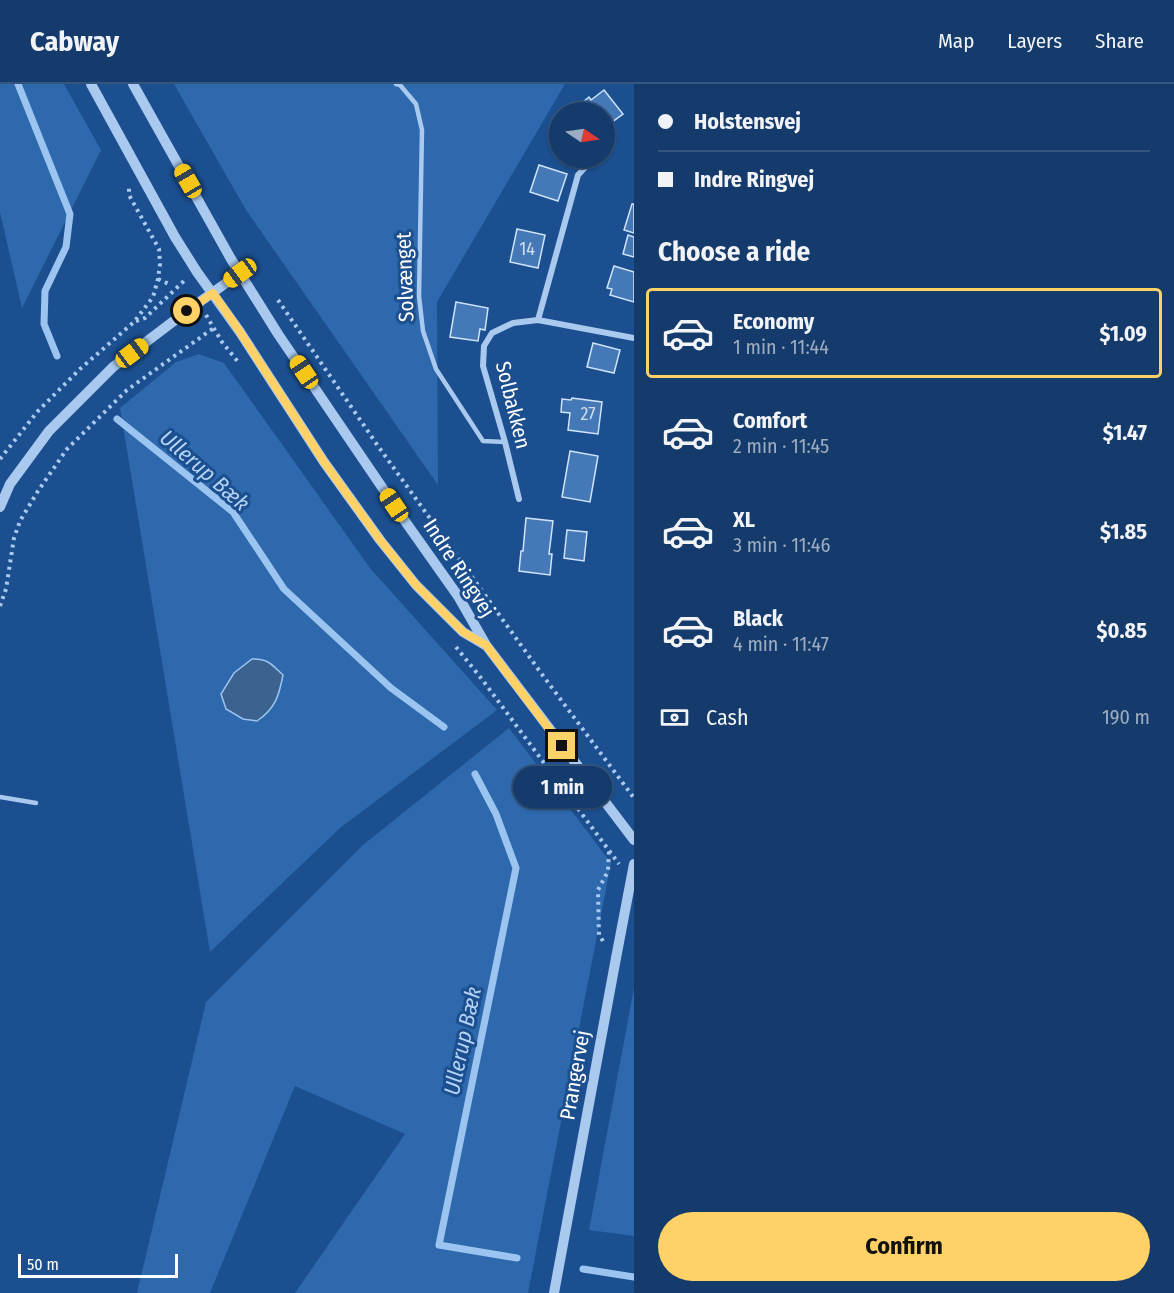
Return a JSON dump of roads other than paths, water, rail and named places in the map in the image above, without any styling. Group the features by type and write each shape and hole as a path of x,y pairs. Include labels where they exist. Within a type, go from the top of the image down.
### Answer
{"street":[{"name":"Indre Ringvej","path":"91,84 175,237 324,462 380,540 416,585 463,632 486,645"},
{"name":"Indre Ringvej","path":"133,84 240,273 278,334 458,596 486,645 634,840"},
{"path":"538,320 578,175 585,168"},
{"path":"0,507 10,484 49,430 113,367 240,273"},
{"name":"Solbakken","path":"519,499 483,366 484,346 492,333 513,323 538,320 634,338"},
{"name":"Prangervej","path":"554,1293 634,864"}],"lane":[{"name":"Solvænget","path":"396,84 400,85 416,104 422,130 419,296 423,331 436,369 483,441 505,442"},
{"path":"0,797 36,803"}],"waterway":[{"name":"Ullerup Bæk","path":"18,84 70,214 66,247 45,291 44,324 57,356"},
{"name":"Ullerup Bæk","path":"117,419 233,512 284,589 391,688 444,727"},
{"name":"Ullerup Bæk","path":"475,774 496,814 516,868 439,1245 517,1258"},
{"name":"Ullerup Bæk","path":"583,1269 634,1277"}]}
